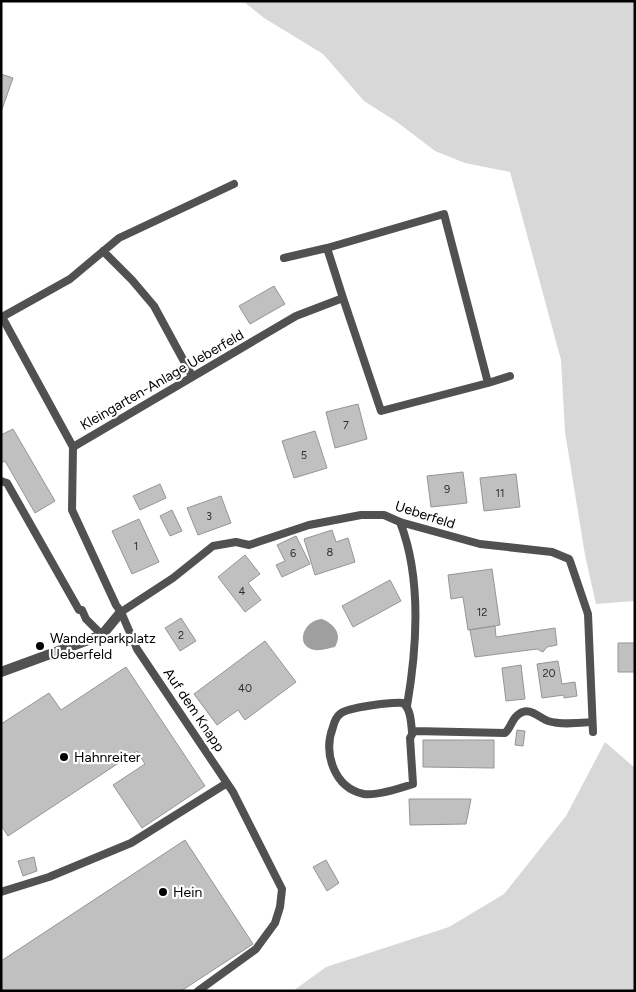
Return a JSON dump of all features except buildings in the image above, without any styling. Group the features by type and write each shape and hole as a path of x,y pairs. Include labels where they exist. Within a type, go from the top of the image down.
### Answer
{"street":[{"path":"1,672 102,635 121,612"}],"lane":[{"path":"73,447 2,318 70,279 119,238 234,184"},
{"path":"284,258 328,248 444,214 488,383"},
{"path":"328,248 381,412 510,376"},
{"path":"103,251 132,280 154,306 192,376"},
{"name":"Kleingarten-Anlage Ueberfeld","path":"121,612 116,606 72,510 73,447 296,316 343,298"},
{"path":"1,481 7,483 79,610 82,610 86,618 102,635"},
{"name":"Ueberfeld","path":"121,612 172,578 214,546 236,542 249,545 309,525 361,514 384,515 400,522 480,544 552,552 569,558 588,614 593,732"},
{"path":"400,522 408,542 414,583 415,652 407,706 412,732 410,738 413,784 392,790 365,794 350,788 337,777 328,749 336,719 340,714 348,710 375,705 403,703 407,706"},
{"name":"Auf dem Knapp","path":"121,612 137,649 227,783 282,889 280,907 275,922 256,949 198,991"},
{"path":"412,732 505,733 518,714 526,711 555,722 592,722"},
{"path":"1,892 49,877 131,843 227,783"}],"shaded area":[{"path":"243,1 635,1 635,601 596,604 585,555 565,432 561,360 510,172 465,163 435,151 397,122 364,101 323,54 264,18"},
{"path":"322,619 330,624 338,634 335,647 323,650 308,648 303,639 306,628 315,620"},
{"path":"605,742 635,768 635,991 293,991 326,967 449,927 504,894 566,816"}],"place":[{"name":"Wanderparkplatz Ueberfeld","path":"40,646"},
{"name":"Hahnreiter","path":"64,757"},
{"name":"Hein","path":"163,892"}]}
